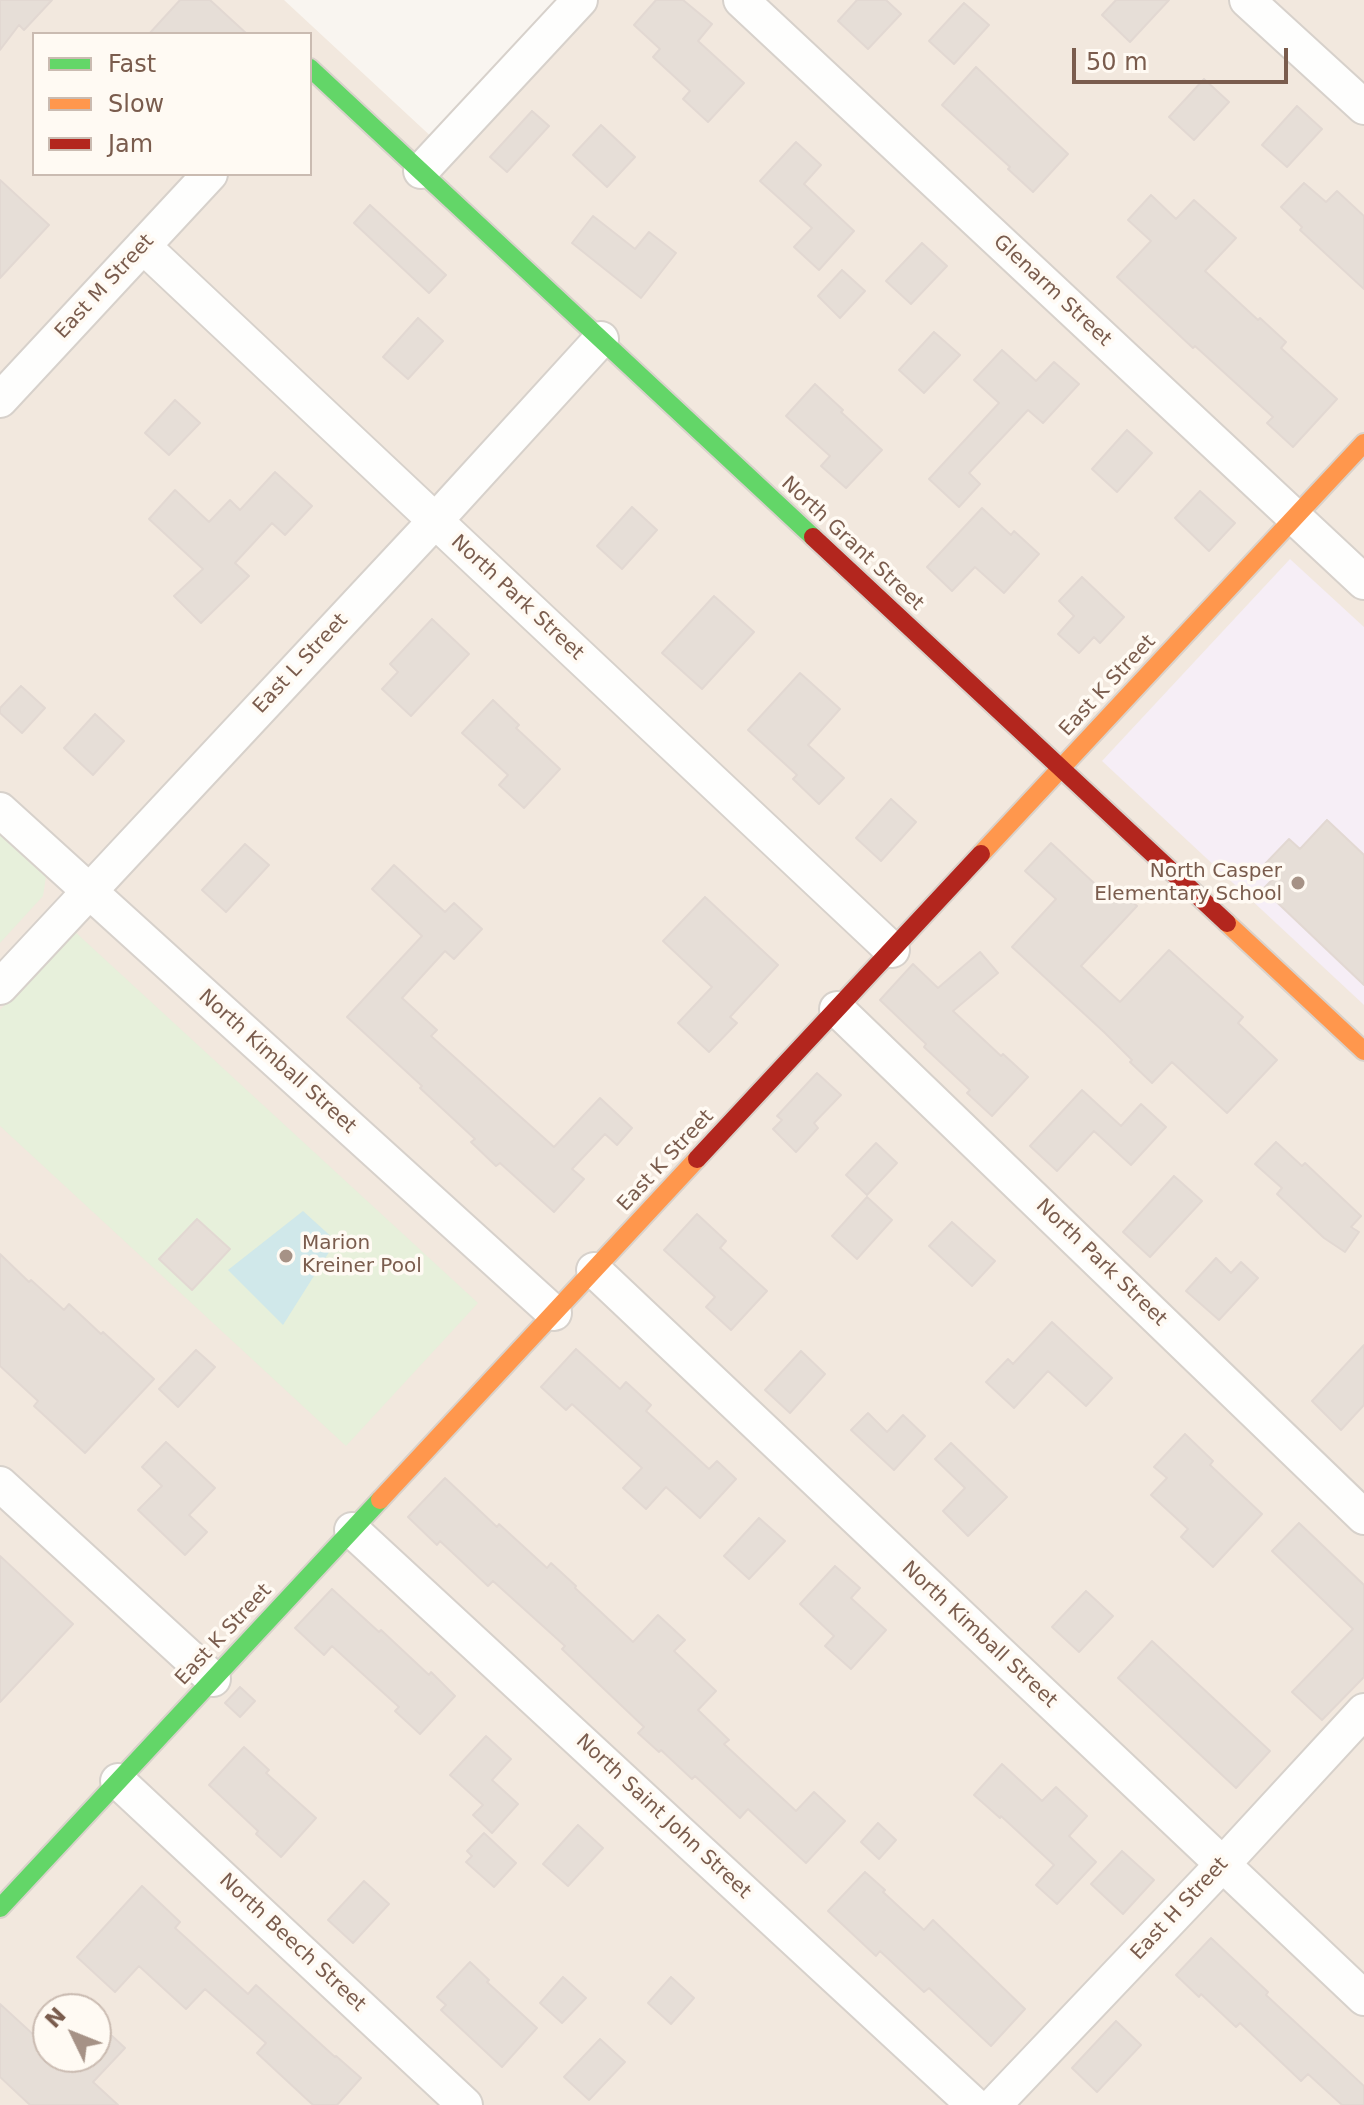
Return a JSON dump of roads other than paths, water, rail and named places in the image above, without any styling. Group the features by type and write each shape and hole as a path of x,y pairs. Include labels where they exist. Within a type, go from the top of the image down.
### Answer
{"street":[{"path":"421,171 580,0"},
{"name":"Glenarm Street","path":"741,0 1364,582"},
{"path":"1247,0 1364,107"},
{"name":"North Grant Street","path":"312,70 1364,1051"},
{"name":"East M Street","path":"0,400 208,176"},
{"name":"North Park Street","path":"143,246 892,950"},
{"name":"East L Street","path":"0,987 601,339"},
{"name":"East K Street","path":"0,1908 1364,443"},
{"name":"North Kimball Street","path":"0,810 554,1313"},
{"name":"North Park Street","path":"837,1009 1364,1517"},
{"name":"North Kimball Street","path":"594,1270 1364,1998"},
{"path":"0,1484 213,1679"},
{"name":"North Saint John Street","path":"352,1530 974,2105"},
{"name":"East H Street","path":"994,2105 1364,1711"},
{"name":"North Beech Street","path":"118,1781 465,2105"}],"water":[{"name":"Marion Kreiner Pool","path":"303,1211 336,1241 283,1325 228,1270"}],"place":[{"name":"North Casper Elementary School","path":"1298,883"},
{"name":"Marion Kreiner Pool","path":"286,1256"}]}
